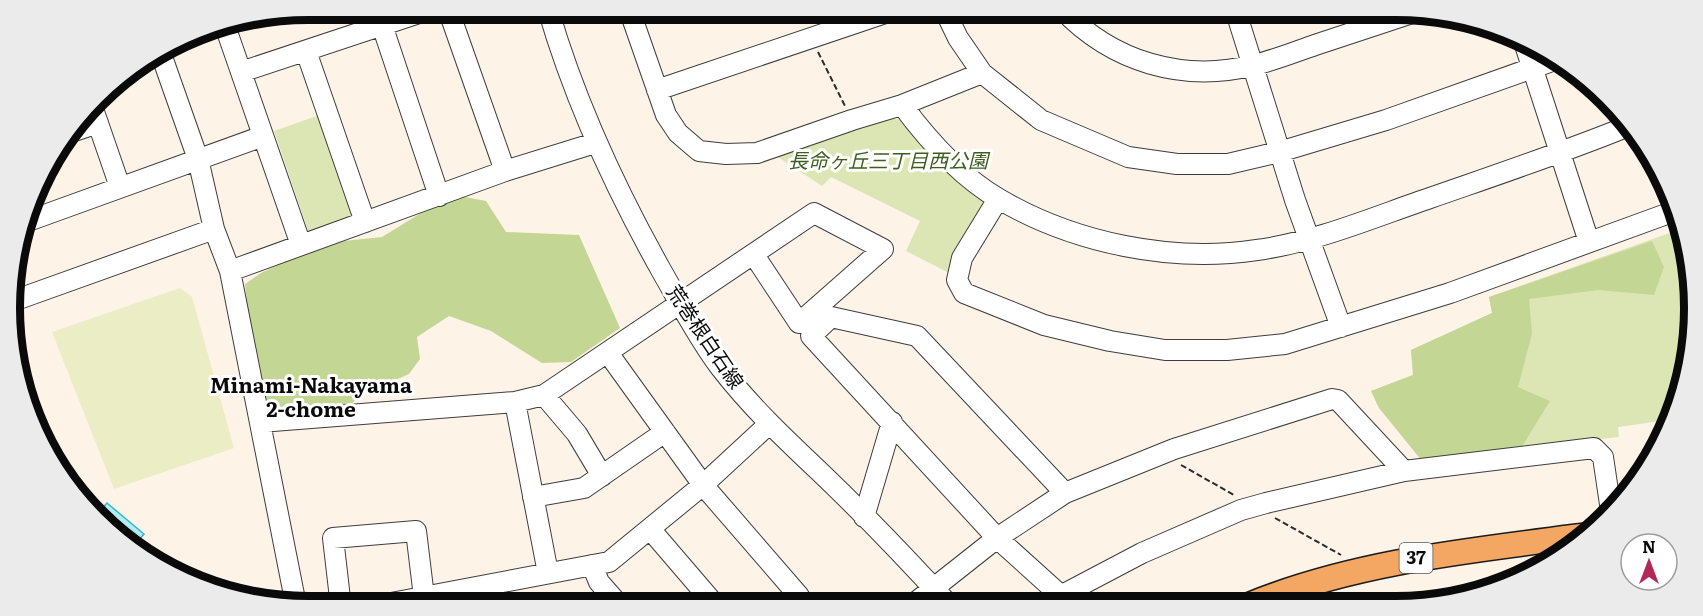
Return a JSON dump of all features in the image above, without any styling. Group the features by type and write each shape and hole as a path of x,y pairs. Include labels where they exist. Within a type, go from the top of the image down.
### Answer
{"main road":[{"name":"37","path":"1274,596 1366,568 1414,558 1570,537"},
{"name":"37","path":"1326,596 1381,581 1540,558"}],"street":[{"path":"241,72 397,20"},
{"path":"452,20 505,171"},
{"name":"荒巻根白石線","path":"551,20 565,68 594,143 628,213 680,304 720,366 769,424 941,596"},
{"path":"633,20 666,115 678,133 699,151 757,153 902,105 982,73"},
{"path":"657,90 865,20"},
{"path":"949,20 958,38 982,73 1041,120 1128,157 1177,164 1228,164 1279,152 1376,123 1547,63"},
{"path":"1072,20 1080,28 1116,51 1166,70 1217,71 1255,65 1391,20"},
{"path":"1239,20 1255,65 1279,152 1341,327"},
{"path":"382,25 439,196"},
{"path":"227,31 301,245"},
{"path":"306,51 365,222"},
{"path":"1527,51 1589,242"},
{"path":"163,59 198,159 214,229 230,271 294,596"},
{"path":"902,105 925,136 998,199 1044,222 1109,243 1187,254 1257,250 1308,238 1560,152 1621,128"},
{"path":"95,114 120,188"},
{"path":"34,218 263,136"},
{"path":"230,271 505,171 594,143"},
{"path":"998,199 962,258 957,280 964,293 999,309 1044,325 1110,341 1165,350 1227,350 1285,344 1450,293 1589,242 1640,226 1668,214"},
{"path":"260,422 515,402 544,395 814,213 883,249 799,323 754,255"},
{"path":"20,298 214,229"},
{"path":"1065,493 917,336 831,317 811,336 997,538 1059,594 1066,593 1142,553 1241,510 1404,471 1594,448 1603,457 1609,501"},
{"path":"608,353 703,485 799,596"},
{"path":"544,395 577,434 602,477"},
{"path":"924,596 997,538 1065,493 1174,449 1332,399 1338,400 1404,471"},
{"path":"515,402 548,573"},
{"path":"864,517 892,422"},
{"path":"429,596 609,562 703,485 769,424"},
{"path":"533,497 584,488 665,432"},
{"path":"650,529 707,596"},
{"path":"340,596 333,538 416,531 424,596"},
{"path":"592,565 599,582 611,596"},
{"path":"477,587 480,596"}],"path":[{"path":"805,20 852,120"}],"green space":[{"path":"325,113 361,215 309,233 274,131"},
{"name":"長命ヶ丘三丁目西公園","path":"887,118 902,120 990,200 955,276 906,251 920,221 831,177 822,186 778,157"},
{"path":"460,196 486,201 506,232 579,235 620,328 571,362 542,363 491,331 449,316 417,337 420,359 409,374 384,385 368,378 368,389 347,408 270,415 249,322 245,284 261,273 297,256 344,241 382,237 434,205"},
{"path":"1674,232 1683,289 1683,327 1674,383 1661,421 1618,427 1619,437 1521,448 1379,408 1371,391 1413,375 1411,350 1492,313 1489,297"},
{"path":"1652,241 1664,267 1654,295 1598,290 1529,299 1532,334 1518,387 1550,401 1521,448 1422,461 1379,408 1371,391 1413,375 1411,350 1492,313 1489,297"},
{"path":"180,288 192,297 234,448 114,489 52,332"}],"water":[{"path":"107,503 144,534 138,541 101,509"}],"district":[{"name":"Minami-Nakayama 2-chome","path":"311,398"}]}
